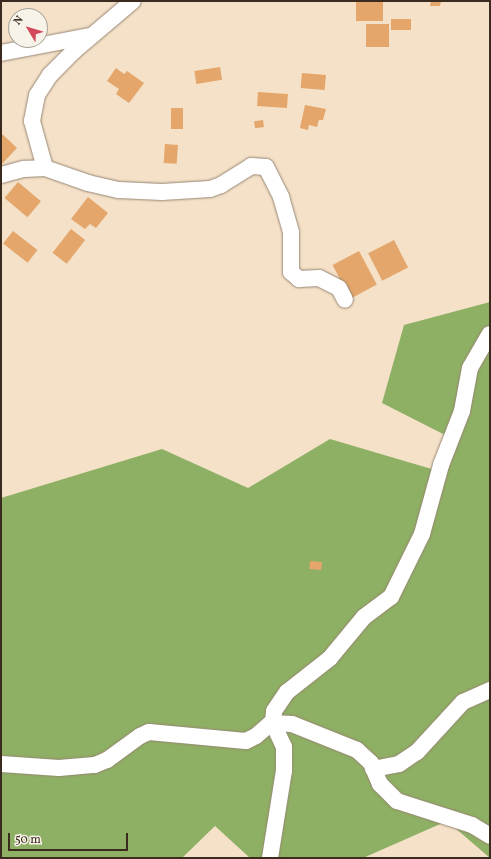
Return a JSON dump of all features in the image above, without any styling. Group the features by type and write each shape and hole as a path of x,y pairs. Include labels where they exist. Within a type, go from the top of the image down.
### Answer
{"street":[{"path":"44,168 34,131 34,104 50,75 90,36 133,1"},
{"path":"1,53 90,36"},
{"path":"1,175 24,169 44,168 88,184 134,192 210,189 221,185 251,166 266,167 281,197 291,232 291,272 299,279 319,278 339,288 345,300"},
{"path":"270,858 284,771 284,747 273,723 274,711 287,692 330,658 364,617 391,597 422,534 441,465 462,411 470,368 490,334"},
{"path":"373,769 399,764 417,752 462,702 490,690"},
{"path":"1,764 59,768 95,765 107,760 140,736 149,732 246,741 273,723 292,724 351,747 366,757 380,784 397,801 406,806 472,825 490,836"}],"green space":[{"path":"490,302 490,858 447,821 363,858 250,858 215,826 182,858 1,858 1,498 162,449 248,488 330,439 435,470 449,437 382,403 404,325"}],"building":[{"path":"356,1 383,1 383,21 356,21"},
{"path":"431,1 441,1 440,6 430,6"},
{"path":"391,19 411,19 411,30 391,30"},
{"path":"366,24 389,24 389,47 366,47"},
{"path":"220,67 222,80 196,84 194,71"},
{"path":"116,68 124,74 127,71 144,83 129,103 116,94 119,89 107,81"},
{"path":"302,73 326,75 325,90 301,88"},
{"path":"258,92 288,94 287,108 257,106"},
{"path":"305,105 326,109 323,120 319,120 317,127 309,125 308,130 300,128"},
{"path":"171,108 183,108 183,129 171,129"},
{"path":"263,120 264,127 255,128 254,121"},
{"path":"1,133 17,148 1,165"},
{"path":"165,144 178,145 177,164 164,163"},
{"path":"18,182 41,201 27,217 5,198"},
{"path":"88,197 108,213 96,228 90,224 85,229 71,219"},
{"path":"71,229 85,240 67,264 53,253"},
{"path":"13,231 37,250 28,263 3,244"},
{"path":"394,240 408,268 382,281 368,253"},
{"path":"359,251 377,285 350,299 333,265"},
{"path":"310,561 322,562 321,570 309,569"}]}
